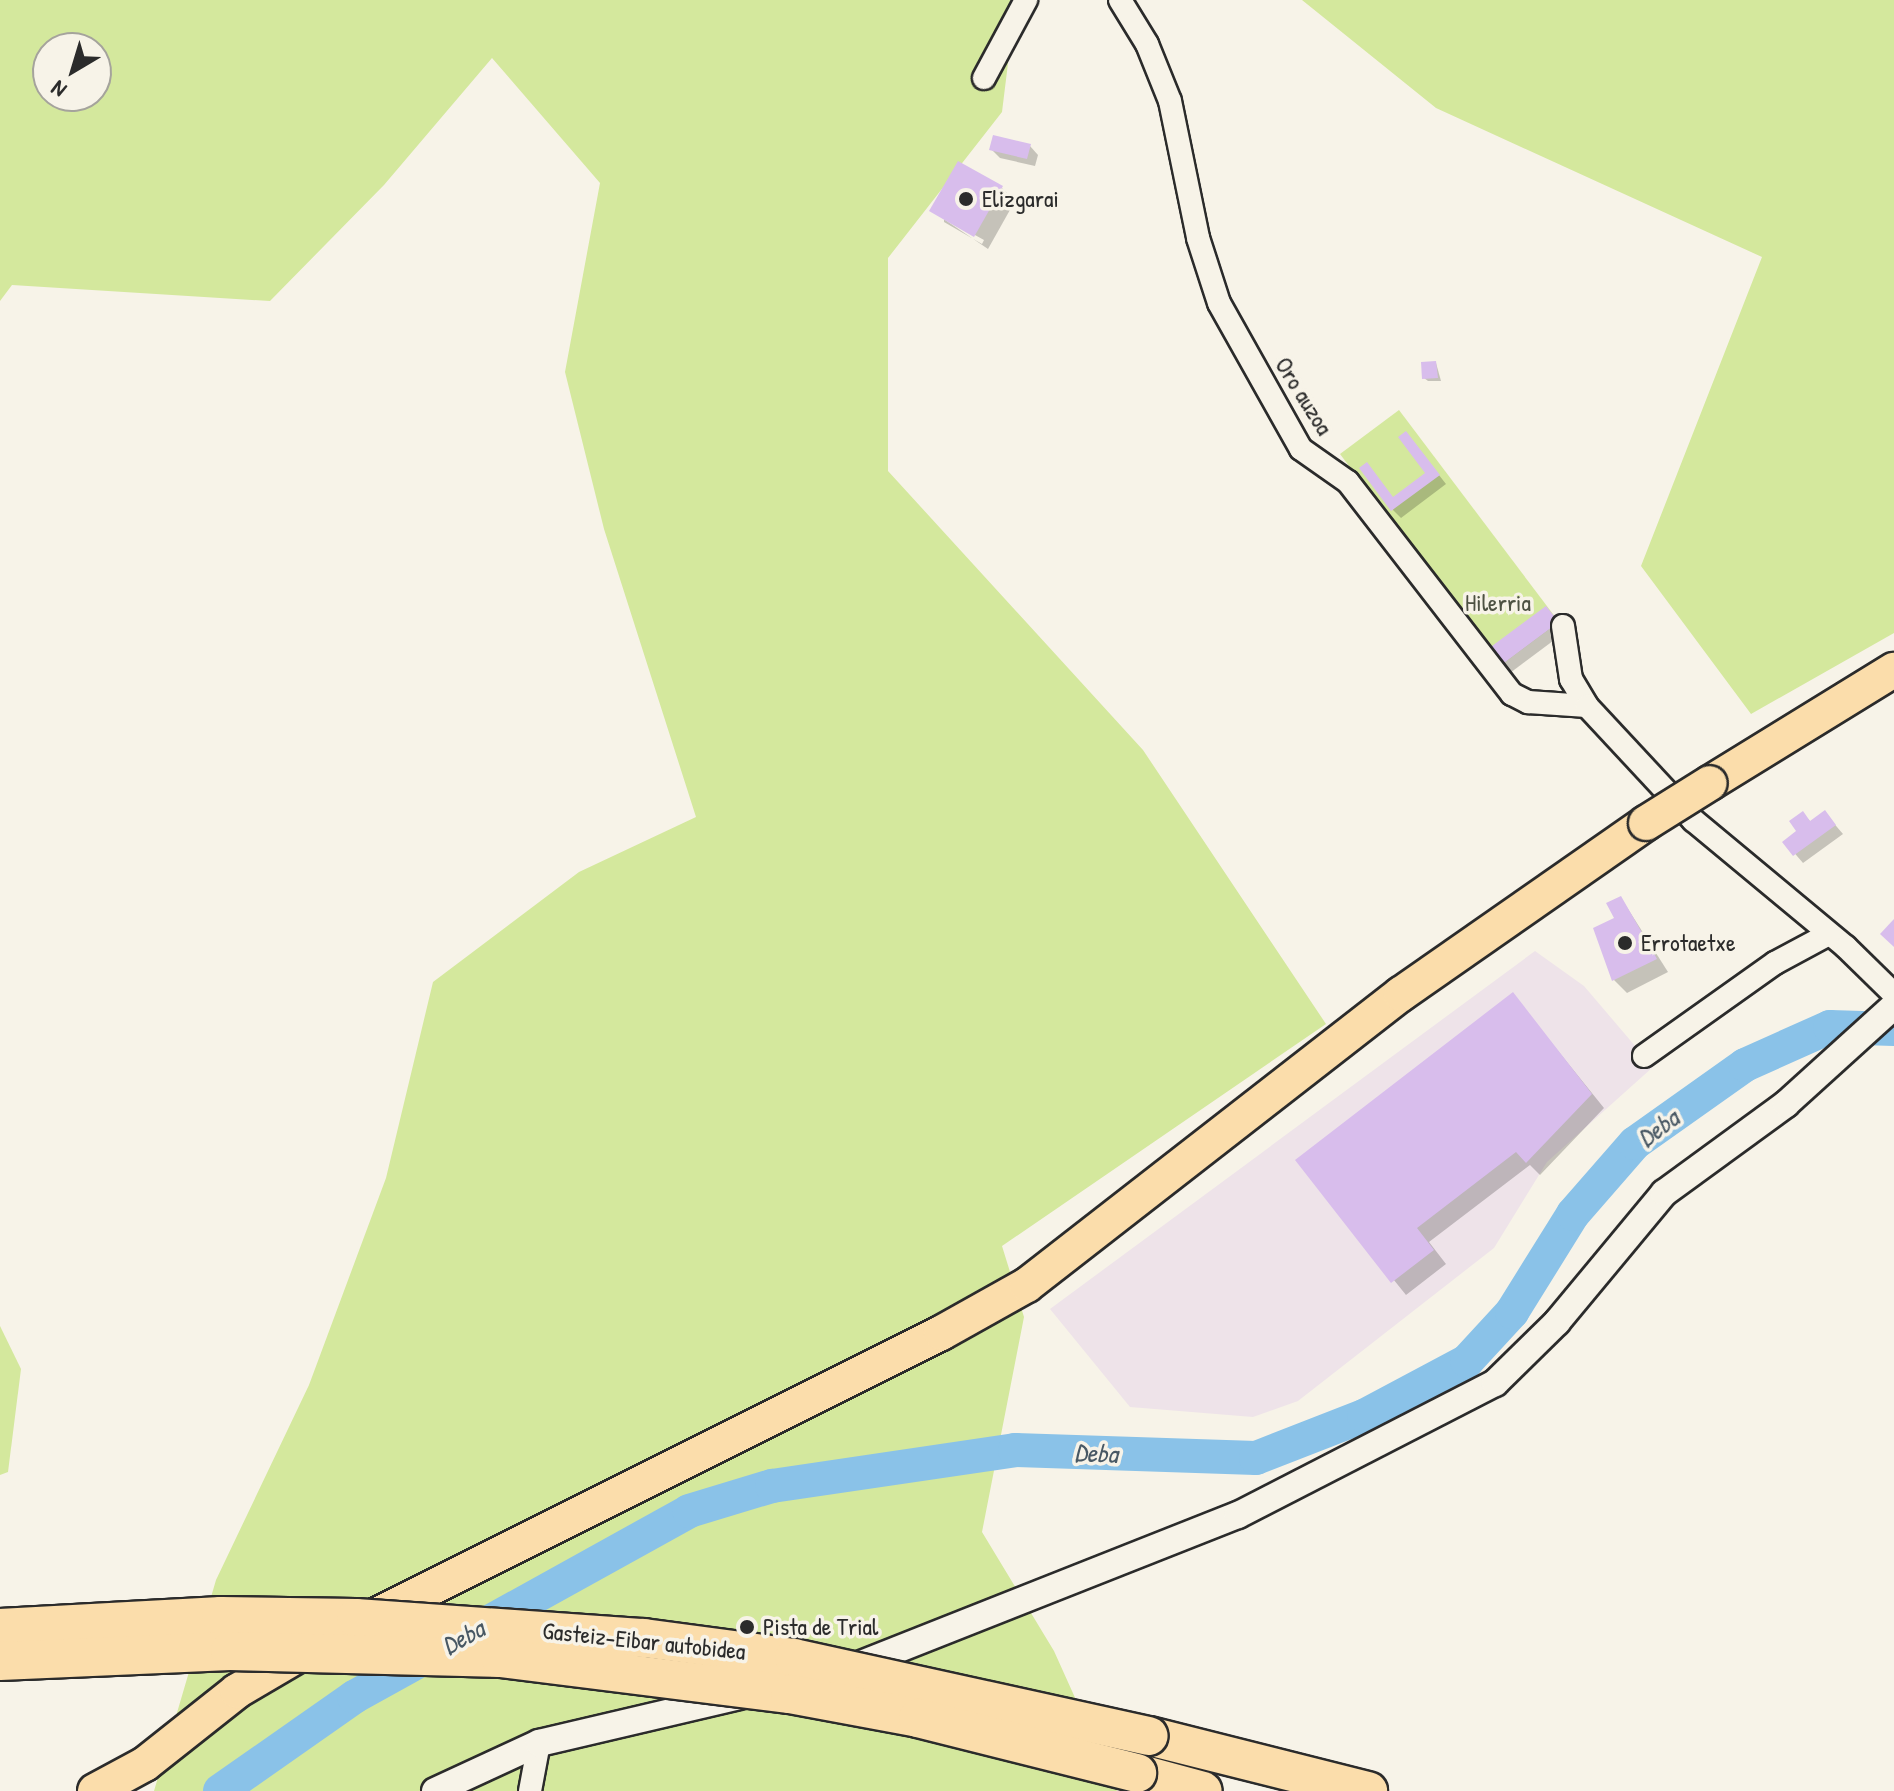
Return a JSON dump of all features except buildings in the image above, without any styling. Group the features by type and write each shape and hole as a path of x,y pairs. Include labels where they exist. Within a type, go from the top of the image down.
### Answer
{"highway":[{"name":"Gasteiz-Eibar autobidea","path":"0,1628 236,1616 356,1618 644,1638 794,1658 1149,1736 1368,1791"},
{"name":"Gasteiz-Eibar autobidea","path":"0,1661 354,1651 544,1662 645,1672 918,1718 1203,1791"}],"main road":[{"path":"95,1791 138,1778 280,1663 1027,1285 1401,994 1646,823 1894,670"}],"street":[{"path":"984,78 1026,0"},
{"name":"Oro auzoa","path":"1120,0 1147,44 1170,101 1198,238 1219,303 1301,449 1348,482 1512,694 1528,702 1587,706"},
{"path":"435,1791 539,1743 805,1683 885,1658 1238,1515 1434,1418 1495,1383 1520,1362 1664,1193 1786,1104 1892,1004 1829,934 1693,820 1587,706 1571,679 1563,626"},
{"path":"1644,1056 1782,958 1829,934"},
{"path":"530,1791 539,1743"}],"shaded area":[{"path":"1535,951 1584,986 1653,1067 1547,1162 1494,1248 1298,1401 1253,1417 1130,1407 1050,1309"}],"green space":[{"path":"0,0 1034,0 1011,39 1002,112 888,258 888,471 1143,750 1326,1024 1002,1246 1024,1317 982,1532 1054,1651 1117,1791 154,1791 216,1580 309,1385 386,1178 433,982 579,872 696,817 604,529 565,372 600,183 492,58 384,185 270,301 12,285 0,301"},
{"path":"1302,0 1894,0 1894,633 1751,714 1641,566 1762,257 1436,108"},
{"name":"Hilerria","path":"1399,410 1559,622 1500,666 1340,454"},
{"path":"0,1326 21,1369 8,1472 0,1475"}],"waterway":[{"name":"Deba","path":"220,1791 354,1697 689,1511 772,1486 1015,1450 1256,1458 1364,1416 1467,1361 1512,1312 1573,1214 1635,1143 1745,1065 1830,1027 1894,1029"}],"place":[{"name":"Elizgarai","path":"966,199"},
{"name":"Errotaetxe","path":"1625,943"},
{"name":"Pista de Trial","path":"747,1627"}]}
